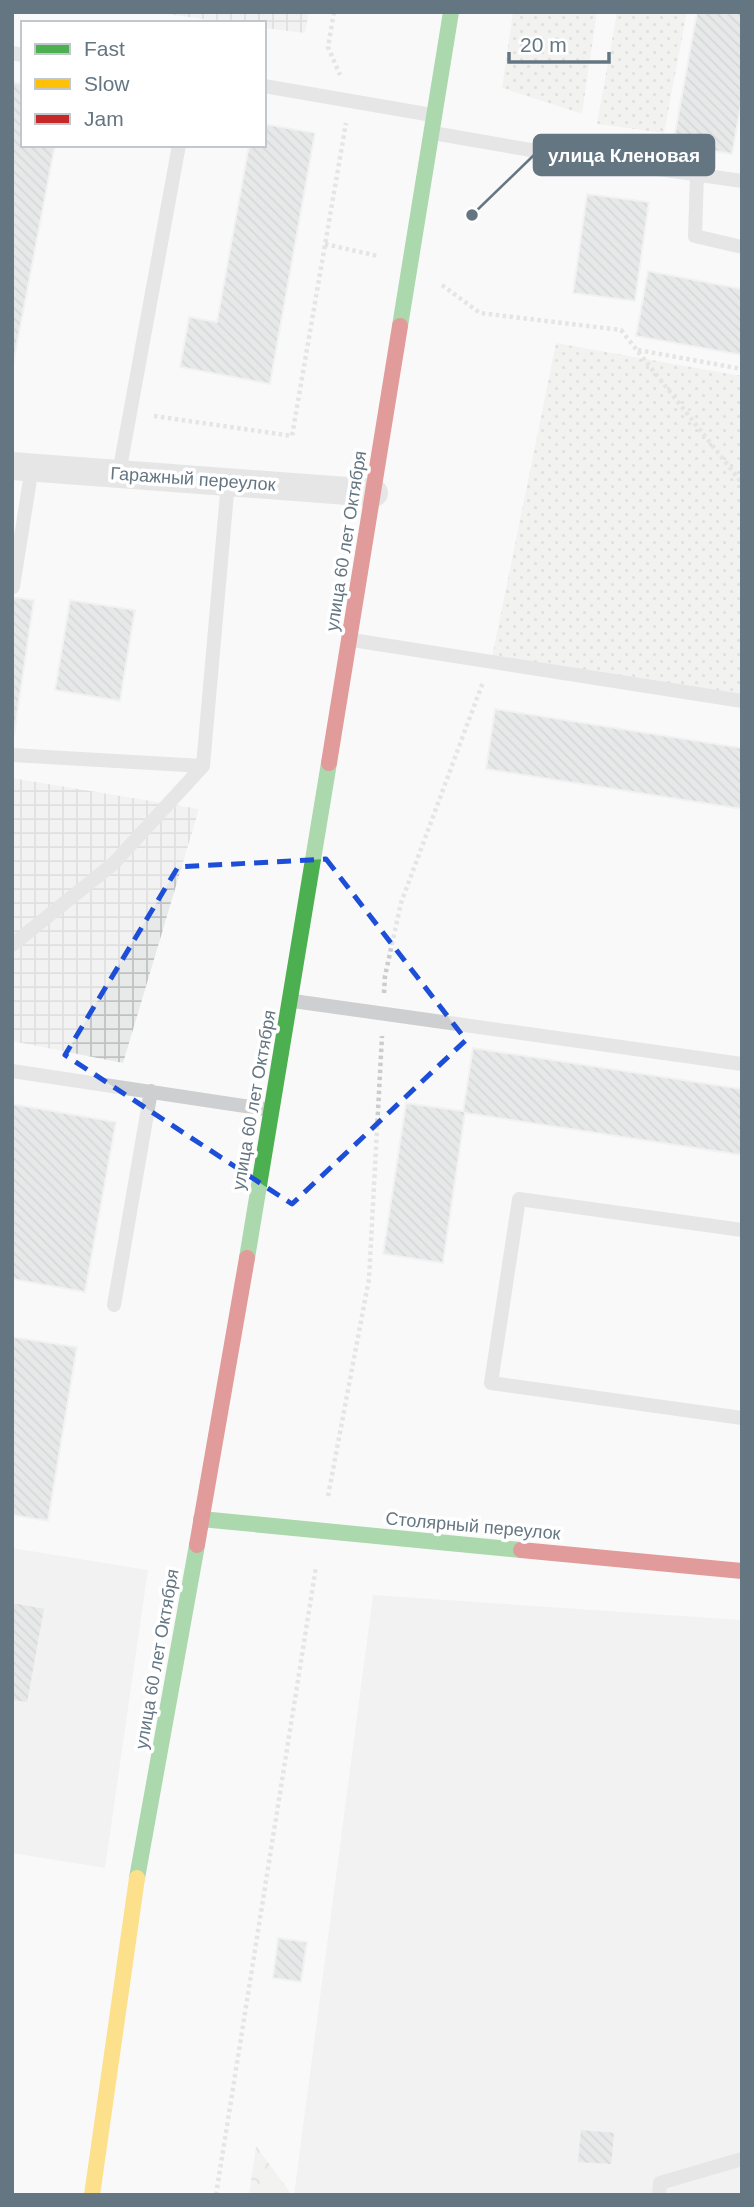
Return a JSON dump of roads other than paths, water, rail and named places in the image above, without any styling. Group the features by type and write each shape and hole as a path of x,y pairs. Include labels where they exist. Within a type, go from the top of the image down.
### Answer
{"main road":[{"name":"улица 60 лет Октября","path":"92,2195 140,1860 291,1000 452,12"},
{"name":"Столярный переулок","path":"201,1519 742,1571"}],"street":[{"name":"Гаражный переулок","path":"22,467 374,493"}],"lane":[{"path":"266,86 436,116"},
{"path":"433,133 548,153 742,181"},
{"path":"119,473 179,147"},
{"path":"697,174 695,236 742,247"},
{"path":"13,587 22,467"},
{"path":"12,944 113,864 203,766 228,482"},
{"path":"350,640 742,701"},
{"path":"12,755 203,766"},
{"path":"291,1000 742,1064"},
{"path":"12,1070 272,1110"},
{"path":"114,1304 151,1091"},
{"path":"742,1230 519,1199 491,1383 742,1418"},
{"path":"659,2195 660,2183 742,2159"}],"place":[{"name":"улица Кленовая","path":"472,215"}]}
